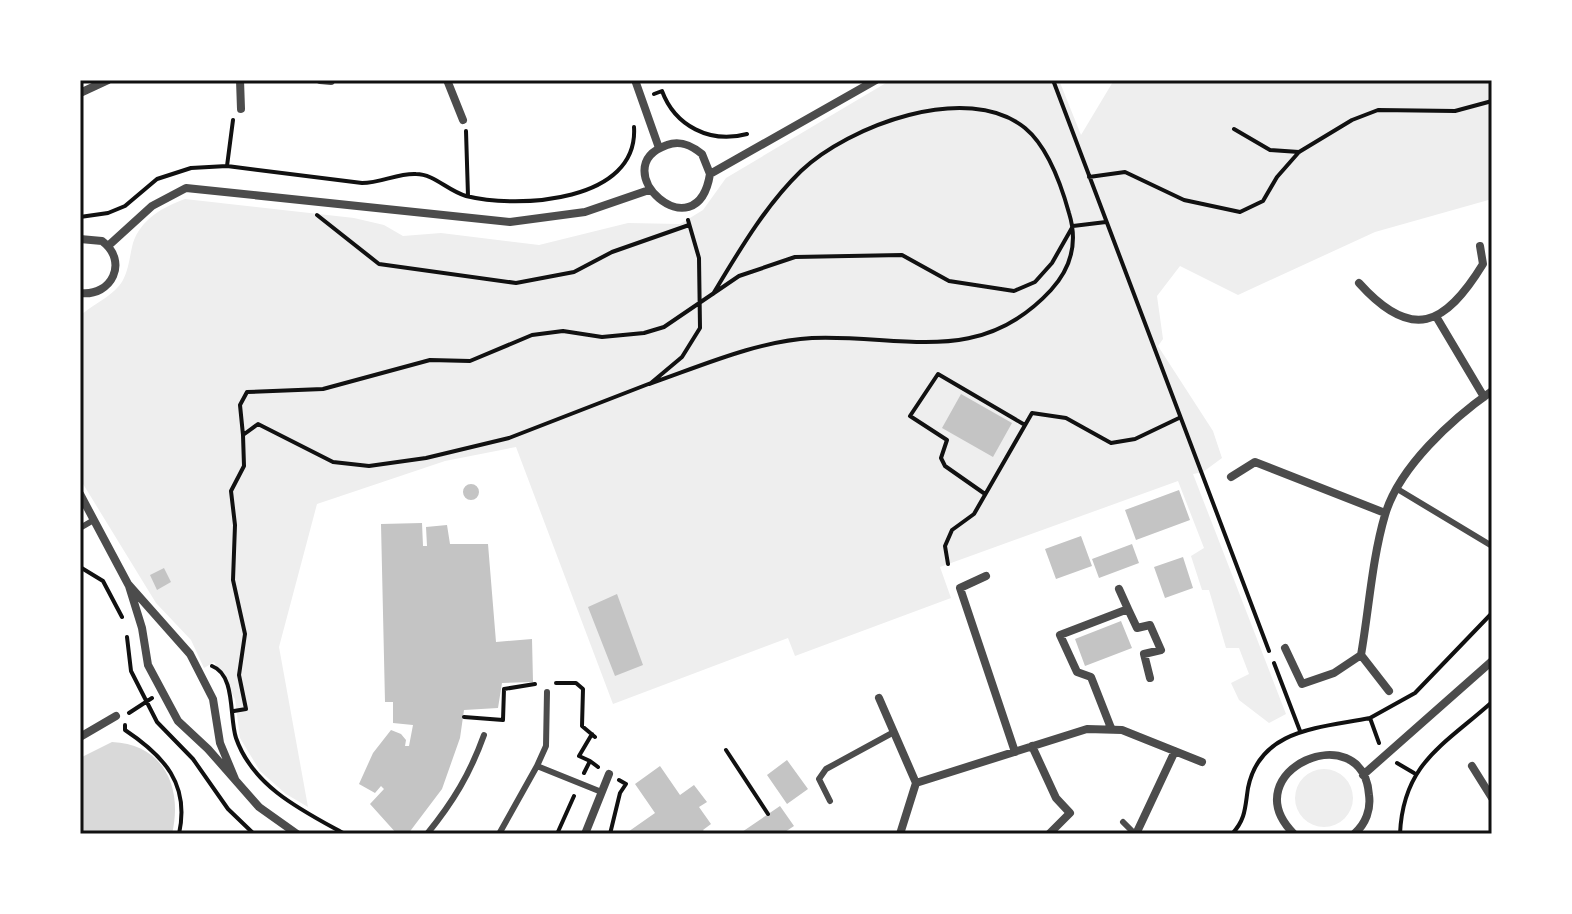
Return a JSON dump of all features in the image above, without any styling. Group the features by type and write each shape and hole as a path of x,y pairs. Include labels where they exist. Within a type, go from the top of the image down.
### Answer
{"street":[{"path":"80,93 108,80"},
{"path":"240,80 241,109"},
{"path":"320,80 331,81"},
{"path":"447,80 463,120"},
{"path":"635,80 659,148"},
{"path":"710,174 876,80"},
{"path":"681,143 702,154 710,174 703,195 685,206 662,203 649,190 646,170 659,148 681,143"},
{"path":"108,246 152,206 186,188 510,222 585,212 649,190"},
{"path":"80,239 92,238 108,246 116,264 110,284 93,294 80,293"},
{"path":"1359,283 1397,316 1416,322 1437,318 1449,309 1483,264 1480,246"},
{"path":"1437,318 1484,397"},
{"path":"1285,648 1302,684 1334,673 1361,655 1385,513 1412,466 1443,431 1492,391"},
{"path":"1231,477 1255,462 1385,513"},
{"path":"80,494 128,584 155,618 183,644 200,672 214,703 220,743 235,779"},
{"path":"986,576 960,588 1015,752"},
{"path":"128,584 142,628 148,665 180,725 259,807 297,834"},
{"path":"1119,589 1137,628 1150,625 1161,650 1144,654 1150,678"},
{"path":"1111,728 1091,677 1077,672 1060,635 1128,609"},
{"path":"1361,655 1389,691"},
{"path":"1363,775 1492,661"},
{"path":"879,698 916,783 900,834"},
{"path":"80,737 116,716"},
{"path":"916,783 1087,729 1111,728 1202,762"},
{"path":"1032,746 1056,798 1070,813 1049,834"},
{"path":"1136,834 1175,751"},
{"path":"1291,833 1279,805 1286,775 1296,764 1324,754 1339,756 1363,775 1370,803 1367,817 1354,834"},
{"path":"1472,766 1492,798"},
{"path":"585,834 599,791 609,774"}],"lane":[{"path":"1399,490 1492,546"},
{"path":"80,528 92,521"},
{"path":"499,834 546,746 547,692"},
{"path":"830,801 819,779 826,769 894,732"},
{"path":"427,834 456,799 471,773 484,735"},
{"path":"537,766 599,791"},
{"path":"1123,822 1136,834"}],"path":[{"path":"1053,80 1300,731"},
{"path":"641,99 662,91 677,118 710,135 729,138 754,131"},
{"path":"1089,177 1125,172 1184,200 1240,212 1263,201 1277,177 1299,152 1352,120 1378,110 1455,111 1492,101"},
{"path":"243,435 258,424 333,462 369,466 425,461 509,438 649,384 748,351 810,338 888,344 964,340 1016,322 1054,287 1075,247 1073,226 1043,150 1024,127 995,114 959,108 932,110 900,117 829,149 802,170 743,245 713,294"},
{"path":"227,166 232,121 241,109"},
{"path":"80,217 90,218 125,206 157,179 191,168 227,166 362,183 381,183 413,173 425,175 468,196 528,202 592,188 613,178 628,161 634,143 631,116"},
{"path":"463,120 467,135 468,196"},
{"path":"1234,129 1270,150 1299,152"},
{"path":"319,201 317,218 379,264 516,283 574,272 612,252 690,224"},
{"path":"649,384 682,357 700,328 699,258 685,206"},
{"path":"1073,226 1106,222"},
{"path":"234,711 246,709 239,675 245,634 233,580 235,525 231,491 244,466 240,405 247,392 323,389 430,360 470,361 532,335 563,331 602,337 644,333 664,327 739,276 795,257 902,255 949,281 1014,291 1035,282 1052,263 1073,226"},
{"path":"985,494 945,466 941,458 947,440 910,416 938,374 1025,425"},
{"path":"948,564 945,546 952,530 974,514 1032,413 1066,418 1111,443 1135,439 1179,418"},
{"path":"1370,718 1415,693 1492,613"},
{"path":"200,672 215,664 228,689 238,741 267,783 297,807 345,834"},
{"path":"162,693 129,713 125,730 153,748 168,764 179,785 183,814 179,834"},
{"path":"1400,834 1414,773 1424,760 1492,702"},
{"path":"590,761 579,756 592,734"},
{"path":"726,750 768,814"},
{"path":"1237,828 1243,834"}],"shaded area":[{"path":"891,80 1059,80 1081,135 1114,80 1492,80 1492,199 1375,232 1238,295 1180,266 1157,296 1163,339 1158,346 1213,431 1222,458 1203,472 1193,474 1286,714 1269,723 1239,700 1231,683 1249,674 1239,648 1226,648 1209,590 1202,590 1191,556 1204,548 1178,481 940,567 951,598 795,656 788,638 613,704 516,447 445,461 317,504 279,647 308,807 286,794 260,771 240,738 235,699 214,662 204,668 191,640 156,603 80,479 80,316 119,286 141,227 161,210 185,199 354,218 384,225 403,236 441,233 539,245 628,223 680,224 703,210 726,178"},
{"path":"112,742 145,751 166,772 175,800 172,834 80,834 80,758"},
{"path":"1324,769 1335,771 1344,778 1351,787 1351,809 1344,818 1335,825 1324,827 1313,825 1304,818 1297,809 1295,798 1297,787 1304,778 1313,771"}],"building":[{"path":"961,394 1012,423 993,457 942,428"},
{"path":"468,484 474,484 479,492 477,498 468,500 463,495 463,489"},
{"path":"1179,490 1190,520 1136,540 1125,510"},
{"path":"422,523 423,546 427,546 426,527 447,525 450,544 488,544 496,642 532,639 533,682 502,683 498,708 464,710 460,738 442,789 408,834 397,834 370,804 384,789 381,786 375,793 359,784 373,753 391,730 401,734 406,740 405,746 409,746 413,725 393,723 393,702 385,702 381,524"},
{"path":"1081,536 1092,566 1056,579 1045,549"},
{"path":"1132,544 1139,563 1099,578 1092,559"},
{"path":"1183,557 1193,588 1165,598 1154,567"},
{"path":"164,568 171,582 157,590 150,575"},
{"path":"617,594 643,665 615,676 588,607"},
{"path":"1121,621 1132,648 1085,666 1075,639"},
{"path":"787,760 808,789 787,804 767,775"},
{"path":"660,766 680,795 694,785 707,802 699,807 711,824 703,830 706,834 625,834 655,813 635,784"},
{"path":"780,806 794,826 782,834 739,834"}]}
